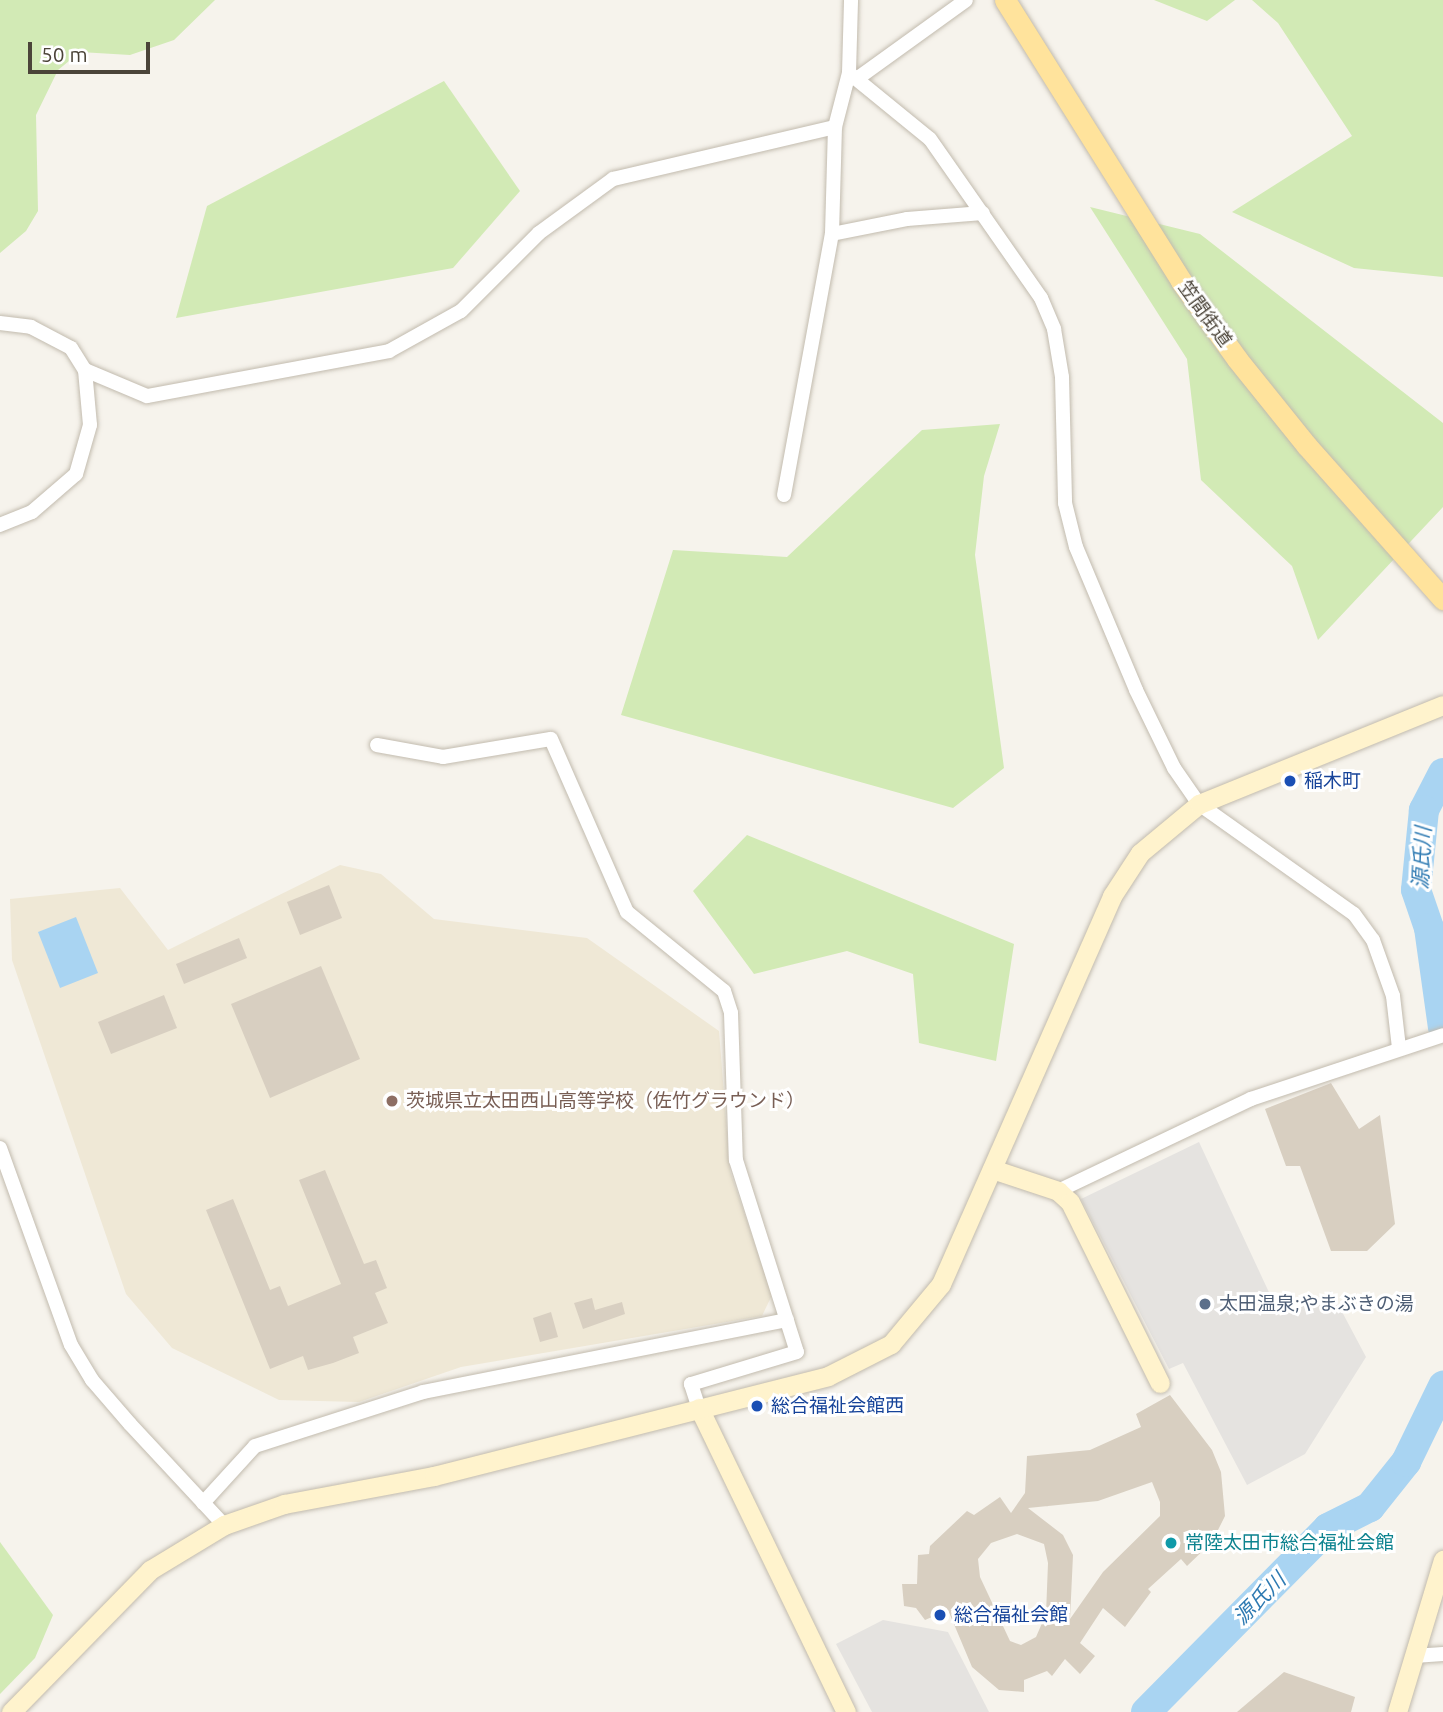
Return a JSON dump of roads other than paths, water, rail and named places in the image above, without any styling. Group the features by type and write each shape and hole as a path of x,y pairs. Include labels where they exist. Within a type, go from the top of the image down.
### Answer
{"main road":[{"name":"笠間街道","path":"1005,0 1181,281 1221,337 1307,446 1443,599"}],"street":[{"path":"784,495 832,234 835,127 853,75 851,0"},
{"path":"853,75 966,0"},
{"path":"853,75 930,139 1041,298 1054,329 1062,377 1065,503 1076,547 1136,690 1174,768 1199,804 1354,914 1373,940 1393,996 1399,1048"},
{"path":"85,370 146,396 388,351 461,311 539,233 613,179 835,127"},
{"path":"832,234 907,219 983,213"},
{"path":"0,323 13,322 56,336 71,348 85,370 90,425 76,474 32,512 0,525"},
{"path":"11,1712 150,1570 225,1525 284,1504 433,1476 828,1376 891,1344 941,1284 1112,896 1140,853 1199,804 1443,705"},
{"path":"377,745 443,757 551,739 627,912 724,991 731,1013 736,1160 797,1352 691,1384 699,1408 846,1712"},
{"path":"1058,1191 1251,1099 1443,1035"},
{"path":"0,1148 71,1345 92,1380 225,1525"},
{"path":"992,1170 1058,1191 1070,1202 1160,1383"},
{"path":"203,1503 255,1446 423,1392 787,1320"},
{"path":"1397,1712 1443,1560"},
{"path":"1414,1656 1443,1654"}],"water":[{"path":"76,917 98,973 60,988 38,932"}],"waterway":[{"name":"源氏川","path":"1443,773 1424,810 1416,890 1429,928 1443,1028"},
{"name":"源氏川","path":"1146,1712 1328,1528 1370,1507 1406,1462 1443,1386"}],"place":[{"name":"稲木町","path":"1290,781"},
{"name":"茨城県立太田西山高等学校（佐竹グラウンド）","path":"392,1101"},
{"name":"太田温泉;やまぶきの湯","path":"1205,1304"},
{"name":"総合福祉会館西","path":"757,1406"},
{"name":"常陸太田市総合福祉会館","path":"1171,1543"},
{"name":"総合福祉会館","path":"940,1615"}]}
